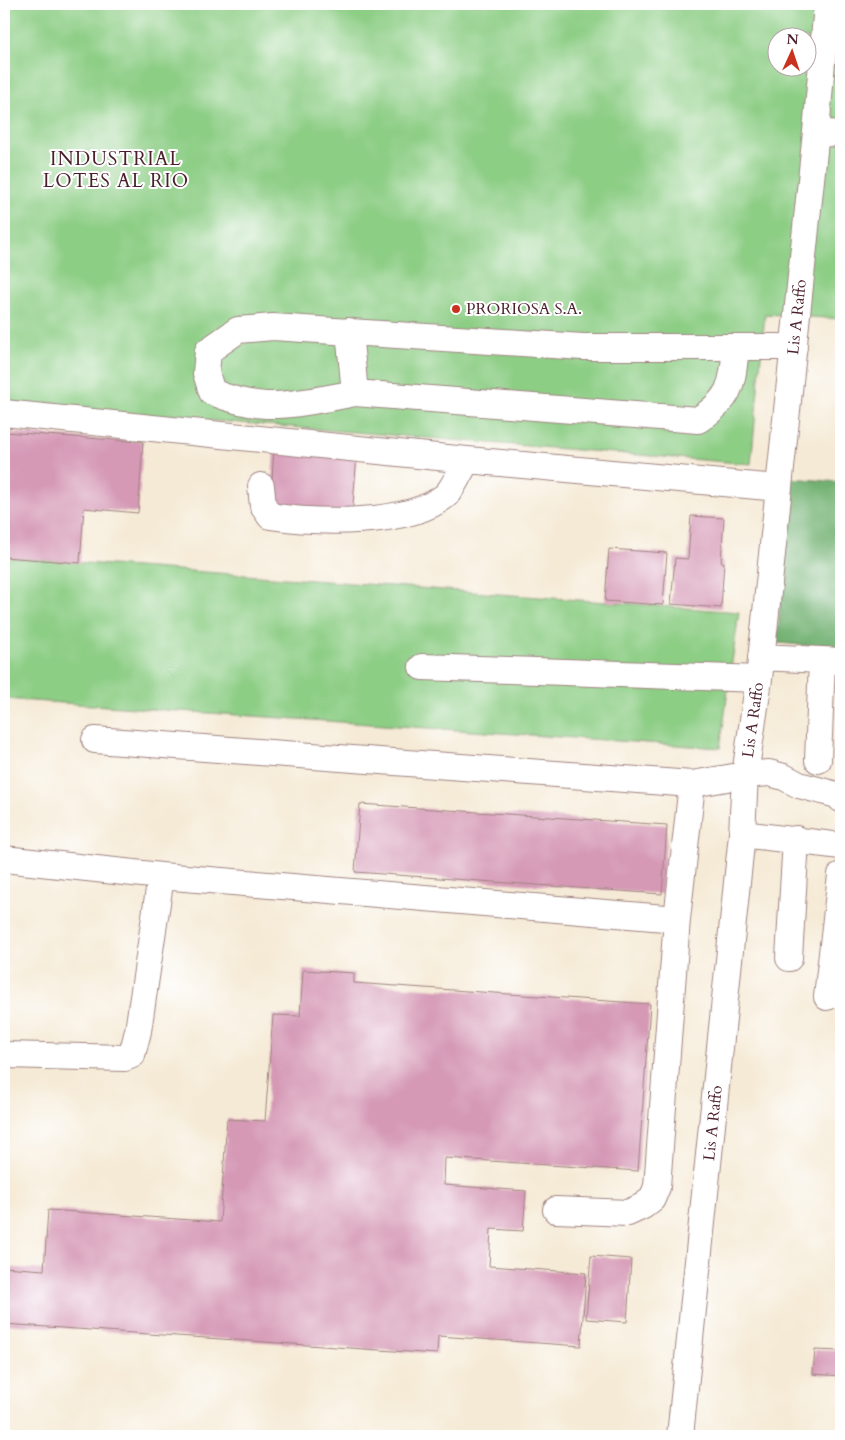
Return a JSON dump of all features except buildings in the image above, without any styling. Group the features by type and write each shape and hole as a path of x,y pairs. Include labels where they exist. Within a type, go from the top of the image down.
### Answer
{"street":[{"name":"Lis A Raffo","path":"680,1436 742,834 745,775 760,668 794,347 829,133 827,4"},
{"path":"736,347 734,373 727,395 710,412 698,420 355,393 308,401 266,405 231,400 212,392 206,373 208,351 238,330 273,326 583,347 736,347 794,347"},
{"path":"349,331 355,393"},
{"path":"4,414 725,485 778,488"},
{"path":"261,486 263,506 270,516 294,520 346,521 388,516 420,510 446,495 467,460"},
{"path":"422,666 760,668 832,660 818,760"},
{"path":"95,740 692,784 769,773 799,785 836,795 841,799"},
{"path":"556,1210 628,1213 643,1206 652,1199 657,1187 677,919 692,784"},
{"path":"742,834 841,846"},
{"path":"789,958 796,840"},
{"path":"4,859 161,876 677,919"},
{"path":"827,997 841,875"},
{"path":"4,1055 125,1058 132,1055 138,1032 161,876"}],"green space":[{"path":"4,4 841,4 841,319 765,314 751,464 4,404"},
{"path":"790,478 841,482 841,648 777,643"},
{"path":"4,557 739,612 720,748 4,699"}],"place":[{"name":"PRORIOSA S.A.","path":"456,309"}],"district":[{"name":"INDUSTRIAL LOTES AL RIO","path":"116,170"}]}
